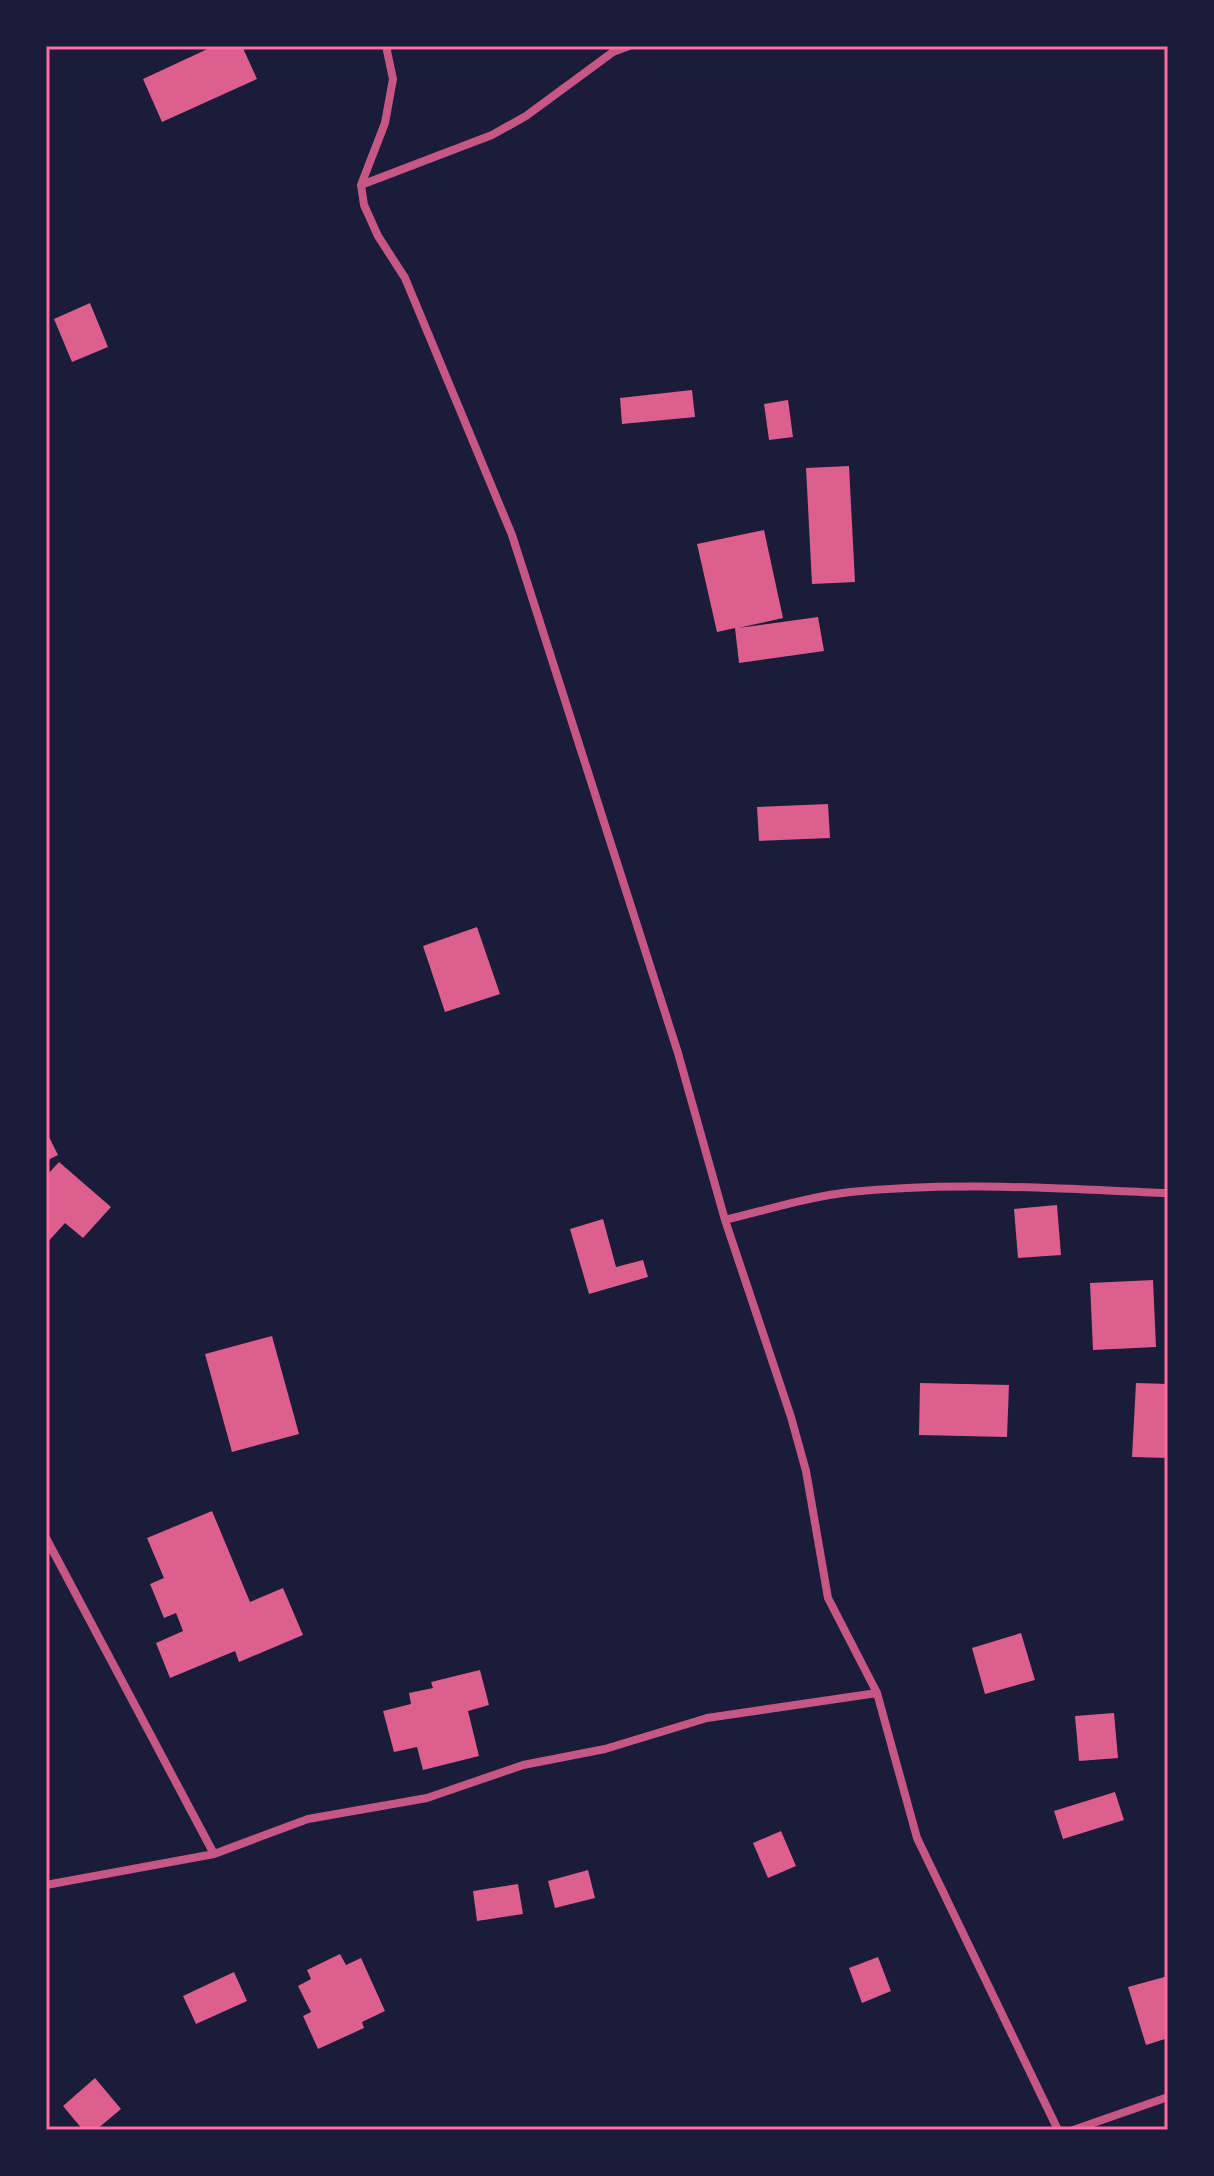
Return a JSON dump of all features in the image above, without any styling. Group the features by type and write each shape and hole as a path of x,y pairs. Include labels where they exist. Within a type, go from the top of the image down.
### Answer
{"street":[{"path":"386,46 393,79 385,123 361,185 364,205 378,236 405,278 512,535 678,1053 725,1220 786,1403 806,1471 828,1598 877,1693 917,1838 1058,2130"},
{"path":"361,185 492,135 526,116 613,52 629,46"},
{"path":"725,1220 849,1192 951,1186 1168,1193"},
{"path":"46,1538 214,1854"},
{"path":"46,1885 214,1854 308,1819 427,1798 523,1765 605,1749 707,1718 877,1693"},
{"path":"1073,2130 1168,2097"}],"building":[{"path":"214,46 242,46 257,79 162,122 143,79"},
{"path":"90,303 108,347 72,362 54,319"},
{"path":"692,390 695,417 622,424 620,398"},
{"path":"788,400 793,437 769,440 764,404"},
{"path":"849,466 855,582 812,584 806,468"},
{"path":"764,530 783,618 738,628 818,617 824,651 739,663 735,628 717,632 697,544"},
{"path":"828,804 830,838 759,841 757,807"},
{"path":"477,927 500,994 445,1012 423,946"},
{"path":"46,1131 58,1155 46,1161"},
{"path":"59,1162 111,1207 83,1238 65,1223 46,1244 46,1176"},
{"path":"1057,1205 1061,1255 1018,1258 1014,1209"},
{"path":"603,1219 616,1267 643,1260 648,1277 589,1294 570,1229"},
{"path":"1153,1280 1156,1347 1093,1350 1090,1283"},
{"path":"272,1336 299,1434 232,1452 205,1354"},
{"path":"920,1383 1009,1385 1007,1437 919,1435"},
{"path":"1136,1383 1168,1384 1168,1458 1132,1457"},
{"path":"212,1511 250,1602 283,1588 303,1635 239,1662 235,1651 170,1678 156,1643 183,1631 176,1613 164,1618 150,1584 164,1578 147,1538"},
{"path":"1021,1633 1035,1680 985,1694 972,1648"},
{"path":"480,1670 489,1705 468,1711 479,1756 423,1770 417,1747 394,1752 383,1711 411,1704 409,1693 433,1688 431,1682"},
{"path":"1114,1713 1118,1758 1079,1761 1075,1716"},
{"path":"1115,1792 1124,1820 1063,1839 1054,1811"},
{"path":"781,1831 796,1866 768,1878 753,1843"},
{"path":"588,1870 595,1898 555,1908 548,1881"},
{"path":"518,1884 523,1914 477,1921 473,1891"},
{"path":"340,1954 346,1965 361,1958 385,2011 362,2022 364,2028 318,2049 303,2016 311,2012 298,1986 311,1979 307,1970"},
{"path":"878,1957 891,1991 862,2003 849,1968"},
{"path":"234,1972 247,2001 196,2024 183,1996"},
{"path":"1168,1976 1168,2038 1146,2045 1128,1987"},
{"path":"95,2078 121,2109 96,2130 83,2130 63,2106"}]}
